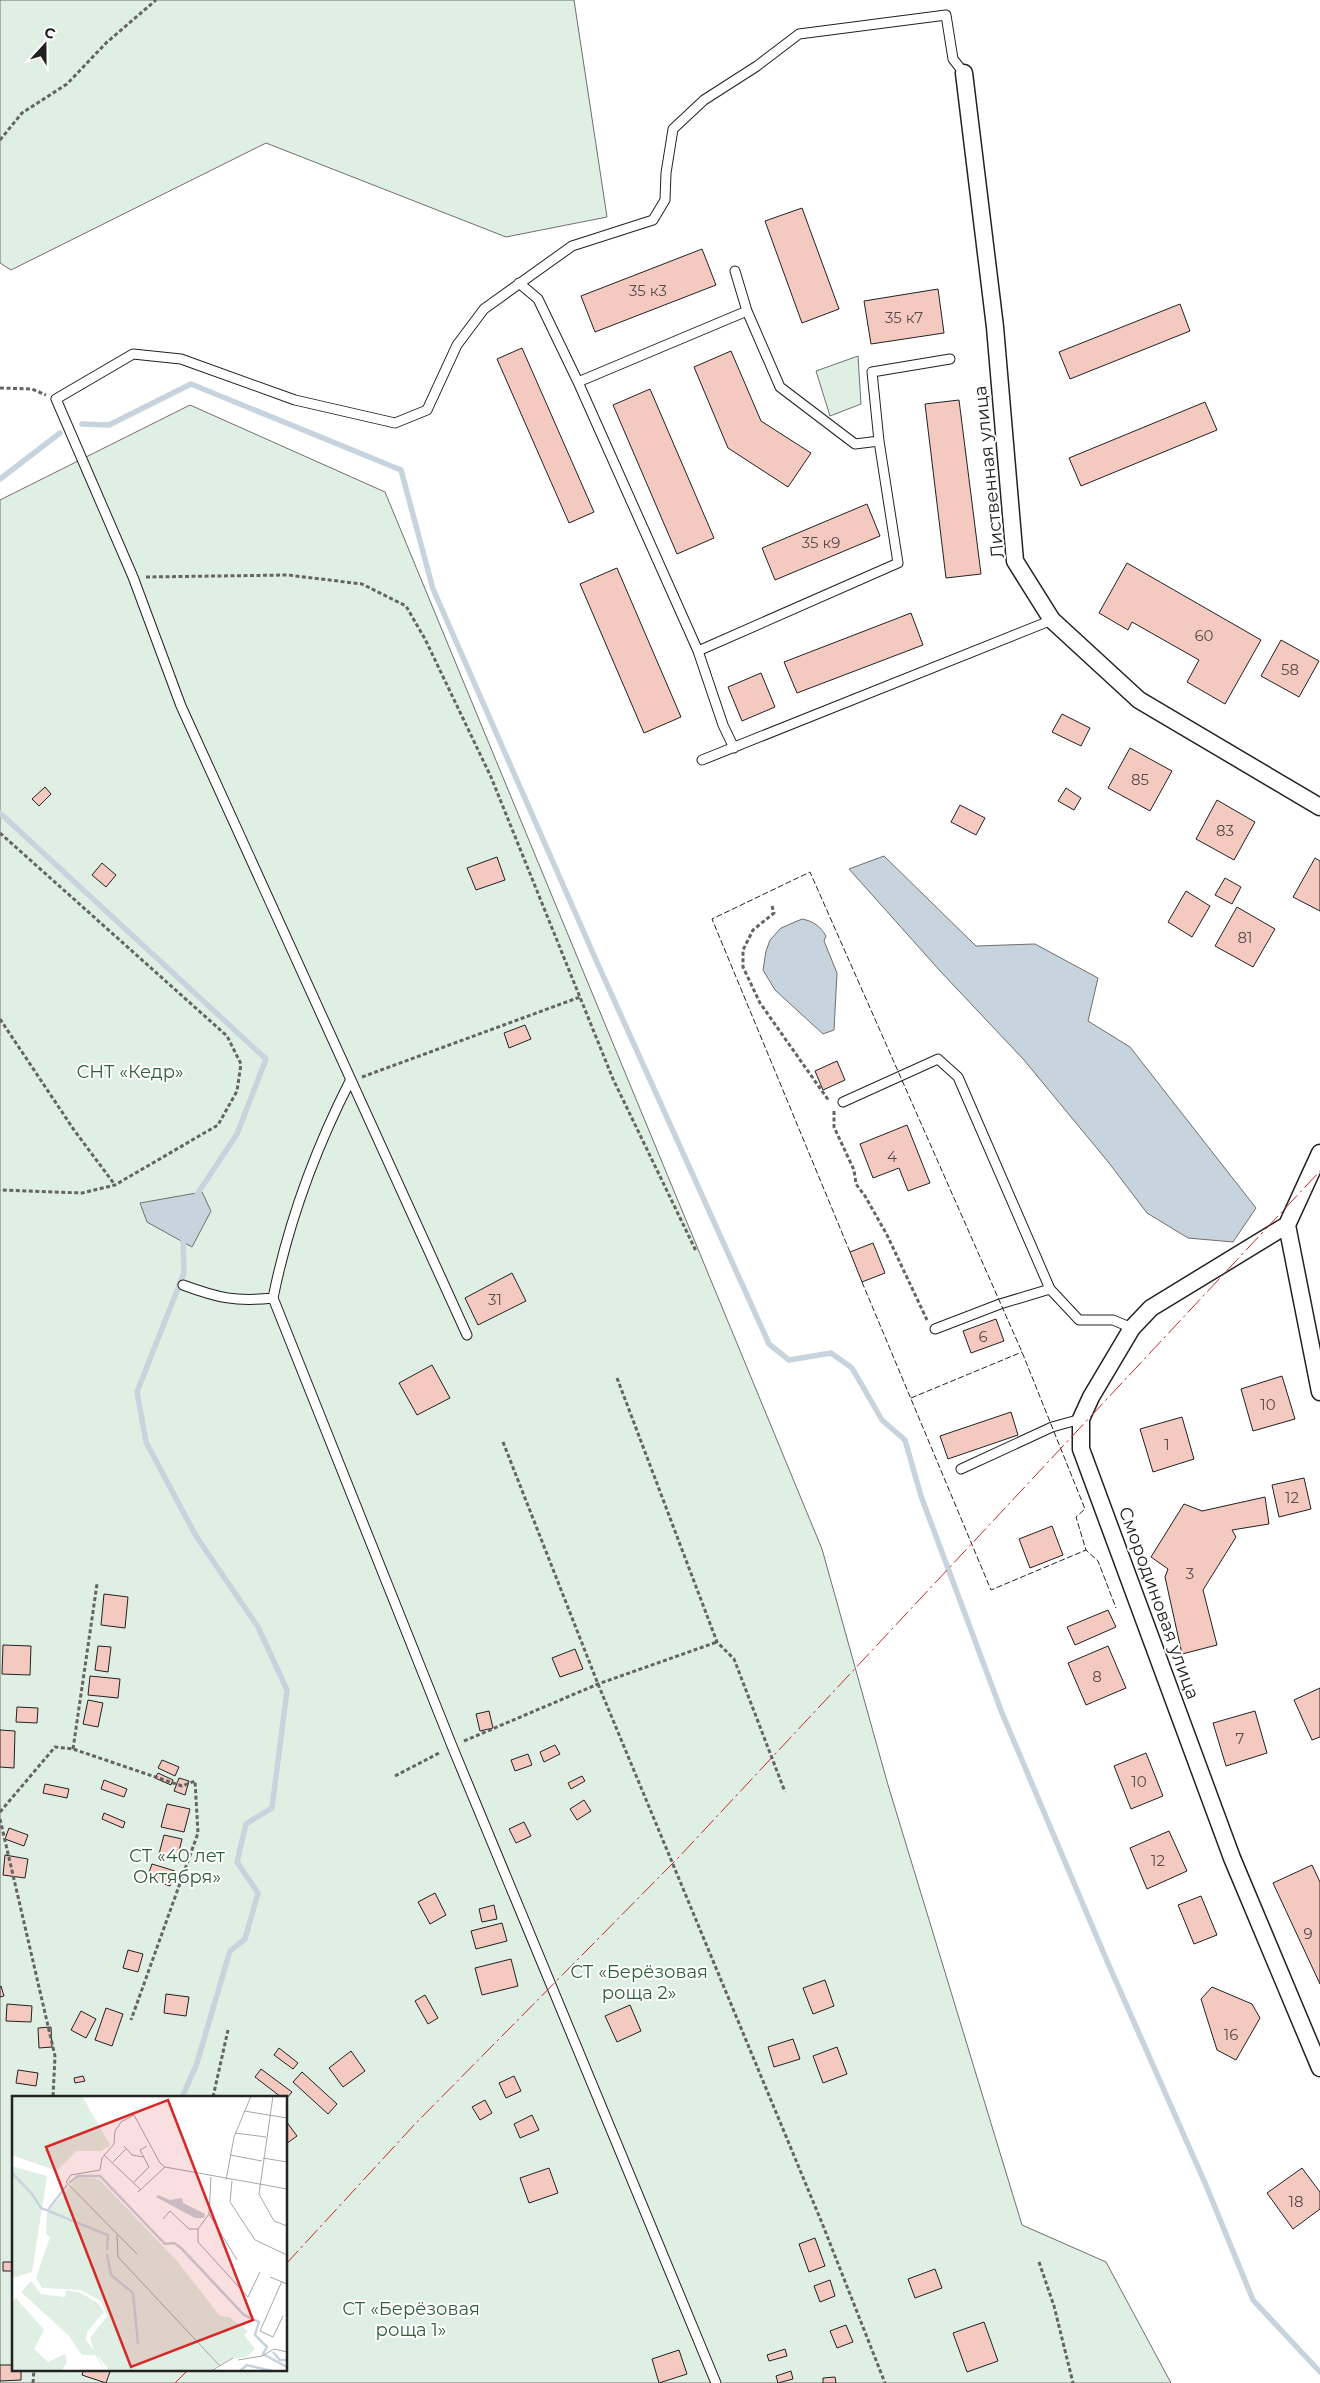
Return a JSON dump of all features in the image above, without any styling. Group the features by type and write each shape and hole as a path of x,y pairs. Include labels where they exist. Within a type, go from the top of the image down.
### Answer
{"street":[{"name":"Лиственная улица","path":"964,74 996,327 1016,561 1052,620 1139,700 1320,807"},
{"path":"1320,1153 1287,1225 1320,1392"},
{"name":"Смородиновая улица","path":"1287,1225 1151,1308 1132,1328 1091,1397 1081,1419 1081,1449 1232,1858 1320,2068"}],"lane":[{"path":"467,1334 350,1081 181,706 133,578 56,398 133,354 181,359 295,400 395,423 428,410 457,345 484,309 572,246 653,220 665,200 666,172 673,129 704,100 757,66 799,34 946,15 953,59 964,74"},
{"path":"735,271 747,311 780,387 855,444 880,441"},
{"path":"519,283 538,298 578,382 698,650 723,725 734,748"},
{"path":"578,382 747,311"},
{"path":"698,650 898,563 872,372 950,359"},
{"path":"702,760 1052,620"},
{"path":"843,1102 938,1059 958,1077 1050,1289 1079,1320 1113,1320 1132,1328"},
{"path":"350,1081 329,1123 319,1150 282,1256 274,1298 452,1746 716,2383"},
{"path":"183,1285 215,1297 247,1301 274,1298"},
{"path":"935,1329 1000,1304 1050,1289"},
{"path":"961,1469 1052,1427 1081,1419"}],"path":[{"path":"0,140 22,113 67,84 106,43 156,0"},
{"path":"0,388 32,389 56,398"},
{"path":"133,578 288,575 362,584 406,606 425,640 492,777 613,1078 696,1251"},
{"path":"0,833 227,1036 241,1064 237,1091 218,1126 115,1185 82,1193 0,1190"},
{"path":"772,906 774,913 753,930 742,950 742,967 760,1003 809,1070 819,1089 827,1096 834,1111 834,1127 854,1170 856,1184 887,1235 929,1323 935,1329"},
{"path":"350,1081 580,997"},
{"path":"0,1018 74,1130 115,1185"},
{"path":"617,1378 717,1642 734,1659 785,1792"},
{"path":"504,1442 598,1684 822,2223 885,2383"},
{"path":"73,1749 97,1584"},
{"path":"395,1776 452,1746 598,1684 717,1642"},
{"path":"0,1812 55,1747 73,1749 182,1786 195,1781 198,1833 131,2020"},
{"path":"0,1819 55,2056 53,2096"},
{"path":"213,2096 228,2030"},
{"path":"1039,2262 1054,2306 1073,2383"},
{"path":"33,2383 34,2370"}],"green space":[{"path":"0,0 574,0 607,217 506,237 266,143 11,270 0,263"},
{"path":"858,356 861,404 830,416 816,371"},
{"name":"СТ «Берёзовая роща 2»","path":"190,405 385,492 822,1549 888,1785 1022,2225 1106,2262 1171,2383 0,2383 0,500"}],"shaded area":[{"path":"884,856 976,946 1035,944 1098,978 1088,1021 1130,1047 1256,1208 1233,1242 1188,1238 1147,1213 1109,1163 1024,1060 941,972 849,869"},
{"path":"802,919 816,924 826,936 824,941 837,973 834,1030 823,1034 775,990 763,970 770,940 781,928"},
{"path":"202,1192 211,1211 192,1247 147,1222 140,1203"}],"building":[{"path":"802,208 839,309 802,323 765,221"},
{"path":"702,249 716,285 595,332 581,296"},
{"path":"938,289 944,333 871,344 864,301"},
{"path":"1180,304 1190,331 1070,379 1059,352"},
{"path":"522,348 594,512 569,523 497,359"},
{"path":"731,351 761,421 811,453 788,487 728,448 694,367"},
{"path":"650,389 714,538 677,554 613,405"},
{"path":"959,400 981,574 946,578 925,404"},
{"path":"1205,402 1217,430 1081,486 1069,458"},
{"path":"867,504 880,536 775,580 762,548"},
{"path":"1127,563 1261,640 1225,704 1187,682 1199,660 1132,622 1128,630 1099,613"},
{"path":"617,568 681,717 644,733 580,584"},
{"path":"911,613 923,645 797,693 784,662"},
{"path":"1281,640 1319,661 1299,697 1261,676"},
{"path":"761,673 775,707 742,721 728,687"},
{"path":"1062,714 1090,728 1081,746 1052,732"},
{"path":"1130,748 1172,771 1150,811 1108,788"},
{"path":"45,787 51,794 39,806 32,799"},
{"path":"1066,788 1081,798 1074,810 1058,801"},
{"path":"1217,800 1255,822 1234,860 1196,839"},
{"path":"960,805 985,818 976,835 951,822"},
{"path":"497,857 505,880 476,890 467,868"},
{"path":"1315,858 1320,861 1320,911 1293,897"},
{"path":"102,863 116,875 106,887 92,875"},
{"path":"1225,878 1241,887 1232,904 1215,895"},
{"path":"1186,891 1210,906 1192,937 1168,922"},
{"path":"1237,907 1275,929 1253,967 1215,946"},
{"path":"525,1025 531,1039 509,1048 504,1033"},
{"path":"837,1061 845,1080 823,1090 815,1071"},
{"path":"907,1125 930,1183 908,1191 899,1168 873,1178 860,1144"},
{"path":"873,1243 885,1273 862,1282 850,1252"},
{"path":"512,1273 526,1301 478,1325 465,1298"},
{"path":"996,1319 1004,1341 971,1353 963,1331"},
{"path":"432,1365 450,1398 417,1415 399,1383"},
{"path":"1282,1376 1295,1419 1253,1431 1241,1389"},
{"path":"1011,1412 1018,1435 948,1459 940,1436"},
{"path":"1182,1417 1194,1459 1153,1472 1140,1429"},
{"path":"1304,1478 1311,1509 1279,1517 1272,1485"},
{"path":"1265,1497 1269,1524 1232,1530 1236,1537 1203,1590 1217,1645 1182,1654 1165,1577 1168,1569 1151,1557 1184,1504 1202,1511"},
{"path":"1052,1526 1063,1555 1030,1568 1019,1539"},
{"path":"104,1594 128,1597 125,1628 101,1625"},
{"path":"1108,1610 1116,1627 1075,1645 1067,1627"},
{"path":"3,1645 31,1646 30,1675 2,1674"},
{"path":"98,1646 111,1647 108,1672 95,1670"},
{"path":"1108,1646 1126,1688 1086,1705 1068,1663"},
{"path":"575,1649 583,1669 560,1677 552,1658"},
{"path":"90,1676 120,1679 118,1698 88,1695"},
{"path":"1320,1688 1320,1737 1312,1740 1294,1700"},
{"path":"88,1700 103,1703 98,1727 83,1724"},
{"path":"17,1707 38,1708 37,1723 16,1722"},
{"path":"489,1711 493,1728 480,1731 476,1714"},
{"path":"1255,1711 1267,1753 1226,1766 1213,1723"},
{"path":"0,1730 15,1731 14,1768 0,1767"},
{"path":"555,1745 560,1754 544,1762 540,1752"},
{"path":"1146,1753 1163,1796 1131,1809 1114,1766"},
{"path":"528,1754 532,1765 515,1771 511,1760"},
{"path":"162,1760 179,1767 175,1776 158,1768"},
{"path":"158,1773 173,1780 171,1785 155,1778"},
{"path":"582,1776 585,1781 571,1789 568,1783"},
{"path":"179,1778 189,1781 185,1795 174,1791"},
{"path":"104,1780 127,1789 124,1797 101,1789"},
{"path":"45,1784 69,1789 67,1798 43,1793"},
{"path":"584,1800 591,1811 577,1820 570,1809"},
{"path":"167,1804 190,1809 184,1832 161,1827"},
{"path":"104,1813 125,1822 123,1828 102,1819"},
{"path":"524,1822 531,1836 516,1843 509,1829"},
{"path":"9,1828 28,1835 24,1846 5,1839"},
{"path":"1169,1831 1187,1871 1147,1889 1130,1848"},
{"path":"164,1835 182,1839 177,1859 159,1854"},
{"path":"5,1855 28,1859 25,1878 3,1875"},
{"path":"152,1864 175,1871 170,1886 147,1878"},
{"path":"1312,1865 1320,1882 1320,1984 1273,1883"},
{"path":"435,1893 446,1915 430,1924 418,1902"},
{"path":"1201,1896 1217,1935 1194,1944 1178,1905"},
{"path":"494,1905 497,1919 482,1922 479,1909"},
{"path":"502,1923 507,1941 476,1949 471,1931"},
{"path":"128,1950 143,1954 138,1972 123,1968"},
{"path":"511,1959 518,1986 482,1995 475,1968"},
{"path":"825,1980 834,2006 813,2014 803,1988"},
{"path":"0,1987 4,1996 0,1997"},
{"path":"1212,1987 1252,2004 1260,2018 1236,2060 1217,2050 1201,1999"},
{"path":"166,1994 189,1997 186,2016 164,2013"},
{"path":"425,1995 438,2018 428,2024 415,2001"},
{"path":"7,2004 32,2006 31,2022 6,2021"},
{"path":"630,2005 641,2031 617,2042 605,2016"},
{"path":"106,2008 123,2014 112,2046 95,2040"},
{"path":"81,2011 96,2019 86,2038 71,2030"},
{"path":"51,2027 52,2047 39,2048 38,2028"},
{"path":"793,2039 800,2059 774,2067 768,2047"},
{"path":"837,2047 847,2074 823,2083 813,2056"},
{"path":"279,2048 298,2063 293,2069 274,2055"},
{"path":"351,2051 365,2071 343,2087 329,2068"},
{"path":"261,2069 292,2092 288,2097 280,2096 255,2077"},
{"path":"18,2070 38,2073 36,2086 16,2083"},
{"path":"302,2072 337,2104 328,2114 293,2082"},
{"path":"83,2076 85,2081 75,2083 74,2078"},
{"path":"514,2076 521,2091 506,2098 499,2083"},
{"path":"485,2100 492,2113 480,2120 472,2107"},
{"path":"532,2115 539,2130 520,2138 514,2124"},
{"path":"288,2124 297,2136 288,2143"},
{"path":"549,2168 558,2193 529,2203 520,2178"},
{"path":"1302,2168 1320,2192 1320,2209 1293,2229 1267,2193"},
{"path":"815,2238 825,2266 809,2272 799,2244"},
{"path":"3,2262 12,2262 12,2271 3,2271"},
{"path":"935,2269 942,2288 915,2298 908,2279"},
{"path":"830,2280 835,2296 820,2302 814,2286"},
{"path":"984,2322 998,2361 967,2372 953,2333"},
{"path":"846,2325 853,2342 837,2348 830,2331"},
{"path":"785,2349 787,2356 769,2361 767,2355"},
{"path":"679,2350 687,2374 659,2383 652,2359"},
{"path":"0,2365 12,2365 12,2370 21,2370 21,2380 0,2381"},
{"path":"84,2370 111,2370 106,2383 82,2375"},
{"path":"791,2371 793,2379 778,2383 776,2376"},
{"path":"835,2377 836,2383 823,2383 823,2378"}],"waterway":[{"path":"82,424 109,425 191,384 401,470 433,589 596,960 769,1344 789,1360 831,1353 852,1368 882,1420 905,1440 921,1496 1002,1713 1107,1961 1205,2183 1253,2300 1320,2372"},
{"path":"0,479 60,433"},
{"path":"0,813 266,1059 237,1134 194,1199"},
{"path":"182,2096 196,2066 230,1951 245,1939 258,1893 237,1862 246,1824 272,1808 287,1690 258,1627 196,1536 146,1442 137,1392 184,1273 183,1237"}],"fence":[{"path":"850,1252 712,919 810,872 1022,1352 1085,1509 1076,1517 1086,1550 1098,1561 1116,1608"},
{"path":"862,1282 991,1590 1086,1550"},
{"path":"911,1398 1022,1352"}],"power":[{"path":"288,2262 415,2124 678,1858 1320,1171"},
{"path":"175,2383 188,2370"}],"park label":[{"name":"СНТ «Кедр»","path":"130,1072"},
{"name":"СТ «40 лет Октября»","path":"177,1866"},
{"name":"СТ «Берёзовая роща 1»","path":"411,2319"}]}
